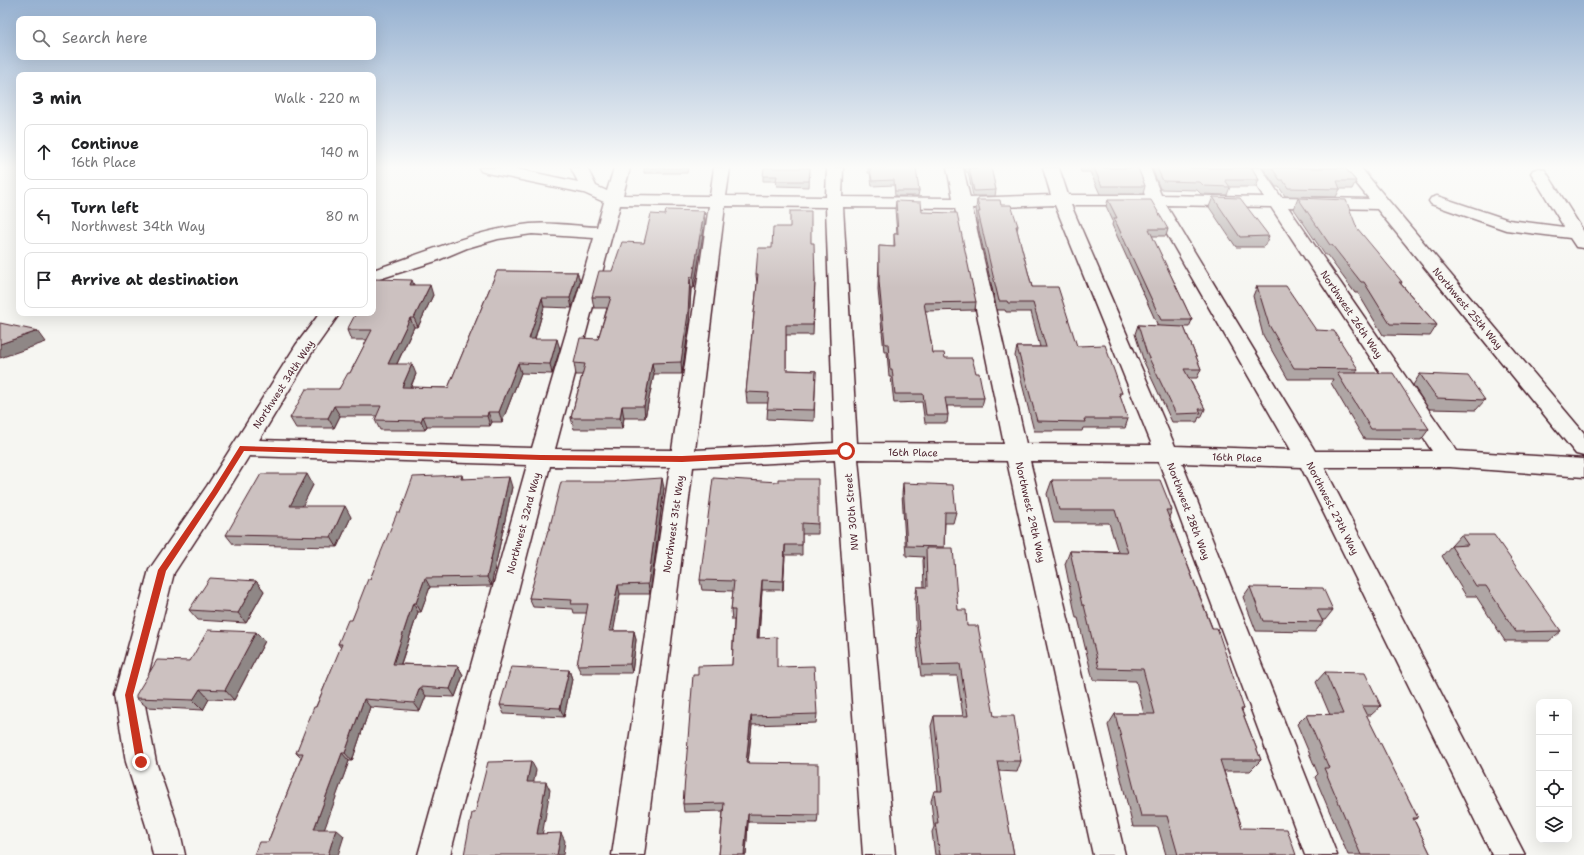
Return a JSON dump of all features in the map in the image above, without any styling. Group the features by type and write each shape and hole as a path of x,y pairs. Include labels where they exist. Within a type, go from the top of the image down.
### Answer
{"street":[{"name":"Northwest 32nd Way","path":"434,855 541,457 611,208"},
{"name":"Northwest 31st Way","path":"628,855 716,208"},
{"name":"NW 30th Street","path":"834,208 846,451 879,855"},
{"name":"Northwest 29th Way","path":"963,208 1017,454 1109,855"},
{"name":"Northwest 28th Way","path":"1064,208 1167,454 1321,855"},
{"name":"Northwest 27th Way","path":"1160,208 1308,459 1509,855"},
{"name":"Northwest 26th Way","path":"1280,208 1450,459"},
{"name":"Northwest 25th Way","path":"1383,208 1584,448"},
{"path":"1458,208 1506,225 1580,240"},
{"path":"1560,208 1580,240"},
{"path":"376,275 430,257 461,244 497,234 532,229 604,233"},
{"name":"Northwest 34th Way","path":"169,855 164,832 141,762 129,695 162,570 215,492 303,350 328,316"},
{"name":"16th Place","path":"242,448 541,457 682,459 846,451 1017,454 1167,454 1308,459 1450,459 1584,468"}],"building":[{"path":"896,208 922,208 922,212 957,213 976,302 924,303 933,353 944,353 945,358 972,358 976,373 979,373 984,398 945,398 948,415 926,415 923,394 895,394 892,369 890,369 888,344 885,344 879,282 879,246 895,247 894,234 898,234"},
{"path":"979,208 1012,208 1018,226 1016,226 1032,287 1058,287 1077,346 1105,345 1122,393 1119,393 1128,419 1084,419 1085,422 1037,421 1017,347 1046,347 1033,303 1008,303 1007,301 999,301 978,212 980,212"},
{"path":"1112,208 1156,208 1168,229 1149,229 1192,320 1161,320 1114,218 1117,218"},
{"path":"1220,208 1248,208 1269,236 1240,237"},
{"path":"1305,208 1349,208 1357,228 1402,282 1399,282 1437,325 1390,324 1364,282 1361,282 1332,245 1330,245"},
{"path":"666,210 704,211 693,277 690,277 688,314 681,362 652,363 644,406 622,406 620,418 571,418 585,364 574,363 580,338 598,339 611,297 592,297 599,271 612,271 622,242 644,243 651,214 665,215"},
{"path":"790,211 811,211 811,243 814,243 815,280 813,325 786,325 786,370 816,371 814,410 767,409 769,393 746,392 758,274 756,274 758,248 772,248 773,227 790,227"},
{"path":"497,271 577,272 570,298 542,298 529,339 557,339 550,364 518,363 499,412 488,412 487,416 423,416 421,421 375,420 381,406 334,406 328,418 290,418 306,389 339,389 348,373 350,373 372,330 347,330 354,316 376,316 376,279 412,280 410,285 430,285 414,318 410,318 388,364 412,364 402,387 448,388"},
{"path":"1257,286 1286,286 1316,330 1334,331 1358,369 1294,368 1269,325"},
{"path":"0,323 38,331 0,344"},
{"path":"1138,325 1184,327 1201,369 1184,369 1205,409 1199,409 1201,413 1176,414 1147,354"},
{"path":"1337,373 1393,373 1429,429 1371,429"},
{"path":"1420,374 1468,376 1485,400 1437,398"},
{"path":"261,474 307,474 290,506 345,506 331,537 226,535"},
{"path":"462,475 461,479 509,477 487,577 425,578 416,603 413,603 393,664 458,666 450,689 420,687 414,703 364,699 345,753 342,753 314,829 336,829 328,855 254,855 259,842 268,842 303,753 296,753 314,707 316,707 342,644 338,644 348,620 352,620 397,513 400,513 413,477"},
{"path":"662,478 648,584 618,585 609,631 634,631 630,664 577,665 588,604 571,604 572,600 529,598 561,482 616,482"},
{"path":"713,478 778,482 778,479 818,479 818,524 802,523 802,545 785,545 783,581 762,580 757,638 777,637 777,667 814,666 817,714 751,716 746,763 818,764 818,815 748,814 744,855 719,855 724,803 683,804 693,675 698,675 698,666 732,665 735,610 731,610 734,581 700,580"},
{"path":"1052,480 1160,480 1172,510 1166,510 1212,628 1217,628 1244,709 1241,709 1261,760 1220,760 1242,828 1287,829 1296,855 1178,855 1167,816 1141,816 1115,714 1155,714 1143,669 1099,668 1084,605 1082,605 1070,551 1128,553 1115,510 1059,510"},
{"path":"903,483 953,485 956,512 945,512 944,547 907,546"},
{"path":"1461,535 1494,535 1561,631 1516,632 1486,586 1476,586 1451,546 1468,545"},
{"path":"926,548 953,548 958,610 966,610 967,626 978,626 994,716 1014,716 1021,761 997,761 1014,855 940,855 935,823 938,823 934,791 942,791 934,716 968,716 960,664 923,665 919,635 917,587 927,587"},
{"path":"210,578 256,581 238,613 189,610"},
{"path":"1250,587 1323,588 1333,610 1317,610 1323,622 1263,621"},
{"path":"208,630 256,632 225,690 200,689 193,700 136,698 136,695 157,660 190,661"},
{"path":"511,667 569,670 560,708 500,705"},
{"path":"1325,672 1365,673 1381,706 1362,706 1418,818 1413,818 1431,855 1361,855 1324,768 1329,768 1306,715 1343,714"},
{"path":"531,761 527,782 546,782 537,834 561,833 557,855 464,855 472,813 475,813 488,762"}],"route":[{"path":"141,762 129,695 162,570 215,492 242,448 541,457 682,459 846,451"}]}
